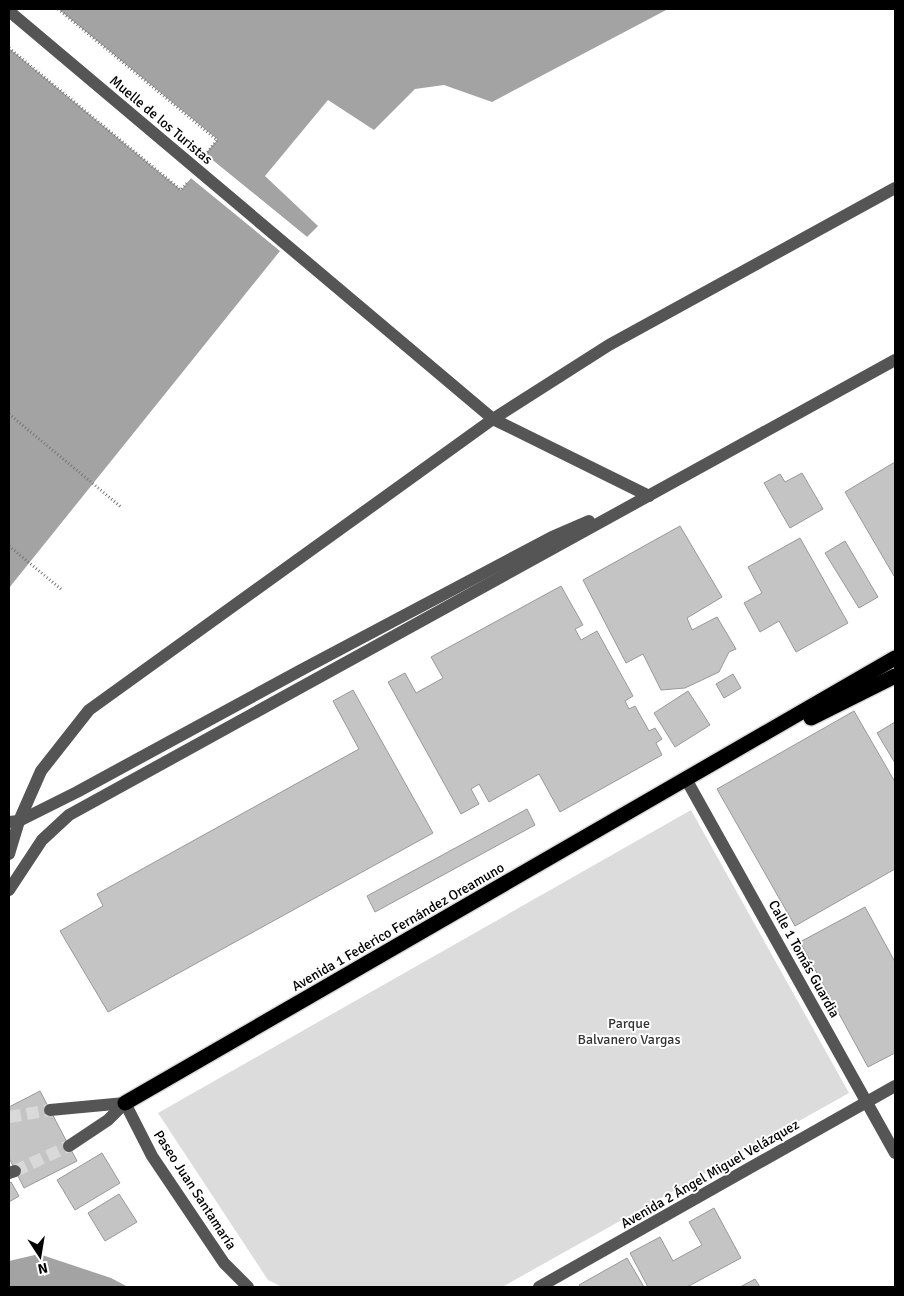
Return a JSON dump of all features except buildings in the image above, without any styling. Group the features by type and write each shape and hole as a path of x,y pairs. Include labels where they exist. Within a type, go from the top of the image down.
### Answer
{"highway":[{"name":"Avenida 1 Federico Fernández Oreamuno","path":"126,1103 895,658"},
{"name":"Avenida 1 Federico Fernández Oreamuno","path":"686,779 895,676"}],"street":[{"name":"Muelle de los Turistas","path":"9,11 493,419 649,496"},
{"path":"9,854 14,821 41,770 89,710 493,419 609,345 895,188"},
{"path":"9,890 42,840 68,815 895,360"},
{"path":"14,821 78,792 552,537 649,496"},
{"name":"Calle 1 Tomás Guardia","path":"686,779 895,1153"},
{"name":"Avenida 2 Ángel Miguel Velázquez","path":"539,1287 895,1086"},
{"path":"50,1110 126,1103"},
{"path":"69,1146 108,1120 126,1103"},
{"name":"Paseo Juan Santamaría","path":"126,1103 152,1156 224,1263 248,1287"},
{"path":"560,1276 567,1287"}],"path":[{"path":"58,9 217,140 205,154 212,160"},
{"path":"9,48 181,190 191,178"},
{"path":"9,414 122,507"},
{"path":"9,546 62,590"}],"green space":[{"name":"Parque Balvanero Vargas","path":"691,810 849,1093 502,1287 282,1287 268,1280 158,1113"}],"shaded area":[{"path":"58,9 668,9 492,102 444,85 415,89 374,130 328,100 265,176 318,226 307,237 205,154 217,139"},
{"path":"9,48 181,189 191,178 280,251 9,588"},
{"path":"39,1254 111,1278 128,1287 9,1287 9,1261"}],"pier":[{"path":"55,9 58,9 217,140 205,154 307,237 306,239 203,155 203,152 213,140"},
{"path":"9,46 181,186 189,176 193,176 281,249 282,252 191,178 181,190 9,48"}],"tunnel":[{"path":"9,1117 50,1110"},
{"path":"15,1171 69,1146"}]}
